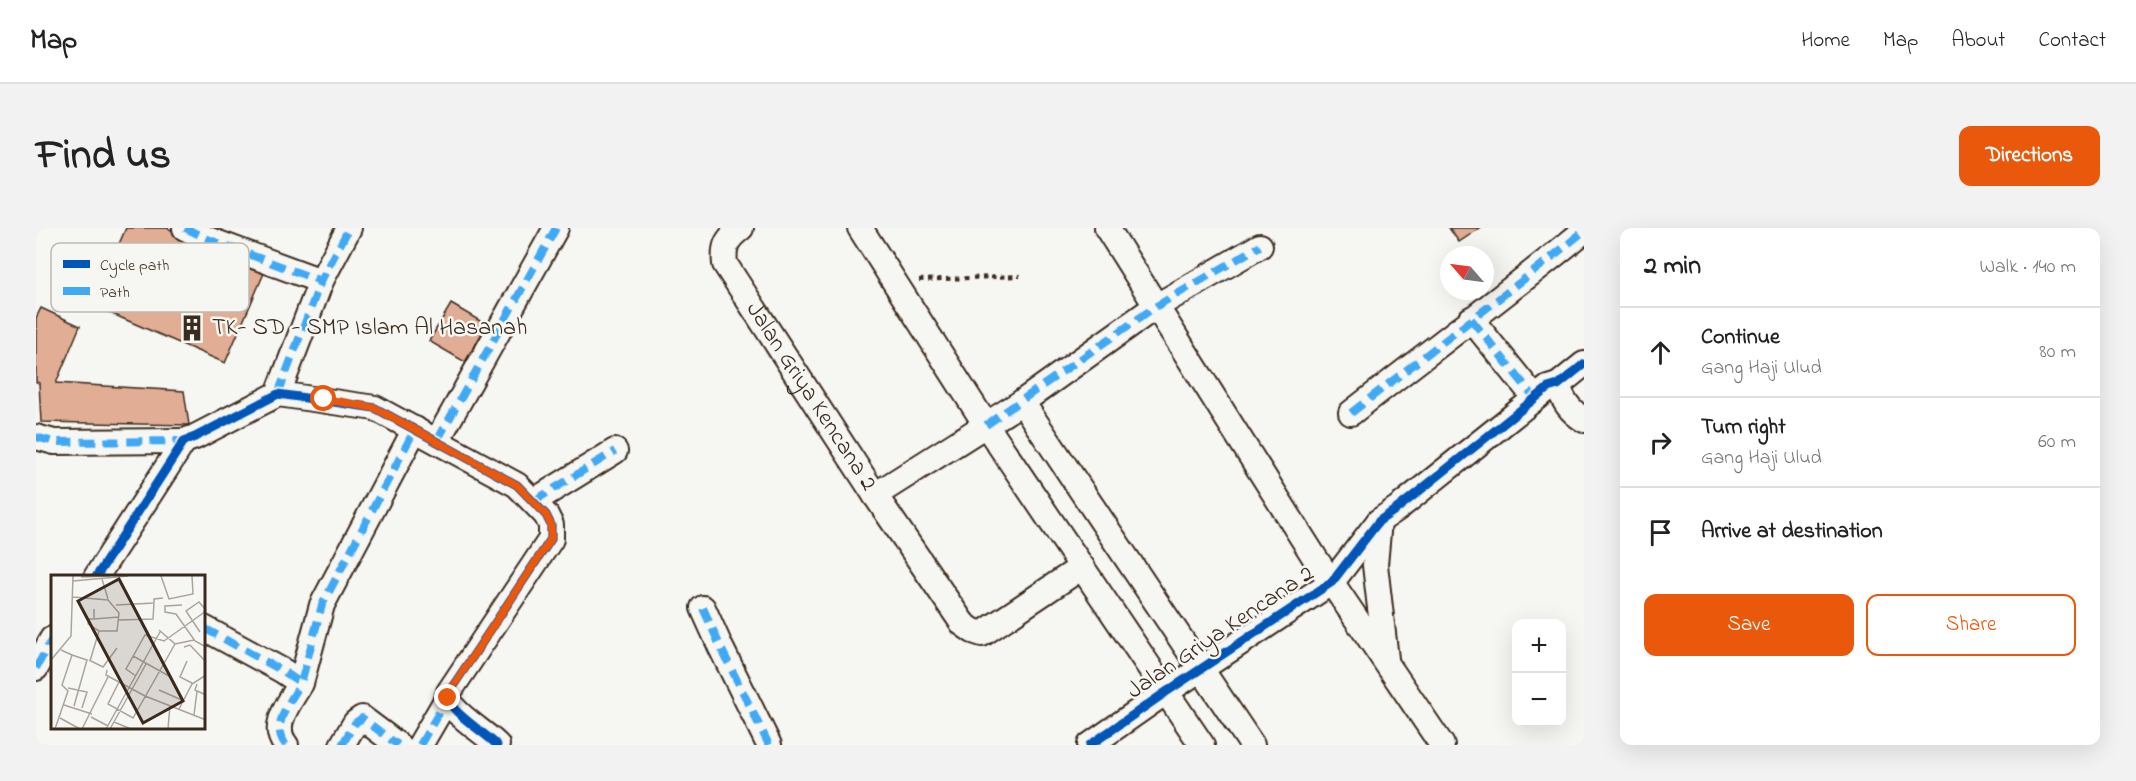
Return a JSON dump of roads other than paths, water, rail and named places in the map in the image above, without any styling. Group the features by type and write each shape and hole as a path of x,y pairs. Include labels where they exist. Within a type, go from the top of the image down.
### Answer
{"street":[{"path":"185,228 218,243"},
{"path":"278,394 321,281 349,228"},
{"path":"437,441 556,228"},
{"name":"Jalan Griya Kencana 2","path":"741,228 728,239 724,254 725,264 963,624 973,631 982,633 1082,567"},
{"name":"Jalan Griya Kencana 2","path":"860,228 986,425 1202,745"},
{"name":"Jalan Griya Kencana 2","path":"1107,228 1155,307 1332,582 1442,745"},
{"path":"1352,413 1584,231"},
{"path":"876,495 1022,402 1155,307 1260,246"},
{"path":"249,254 321,281"},
{"path":"1471,319 1535,398"},
{"name":"Jalan Griya Kencana 2","path":"1090,745 1332,582 1378,521 1398,508 1548,388 1558,385 1584,364"},
{"path":"1558,385 1562,400 1584,420"},
{"path":"36,437 54,442 184,441 278,394 375,408 517,485 546,515 551,525 551,539 449,692 448,700 420,745"},
{"name":"Jalan Griya Kencana 2","path":"1022,402 1252,745"},
{"path":"286,745 279,734 279,723 301,683 322,605 415,429"},
{"path":"97,575 184,441"},
{"path":"534,501 615,451"},
{"name":"Jalan Griya Kencana 2","path":"1378,521 1374,565 1387,663"},
{"path":"703,608 769,745"},
{"path":"206,629 283,670 301,683"},
{"path":"36,668 51,641"},
{"path":"448,700 497,745"},
{"path":"342,745 355,723 362,718 398,745"}],"place":[{"name":"TK- SD - SMP Islam Al Hasanah","path":"192,328"}]}
